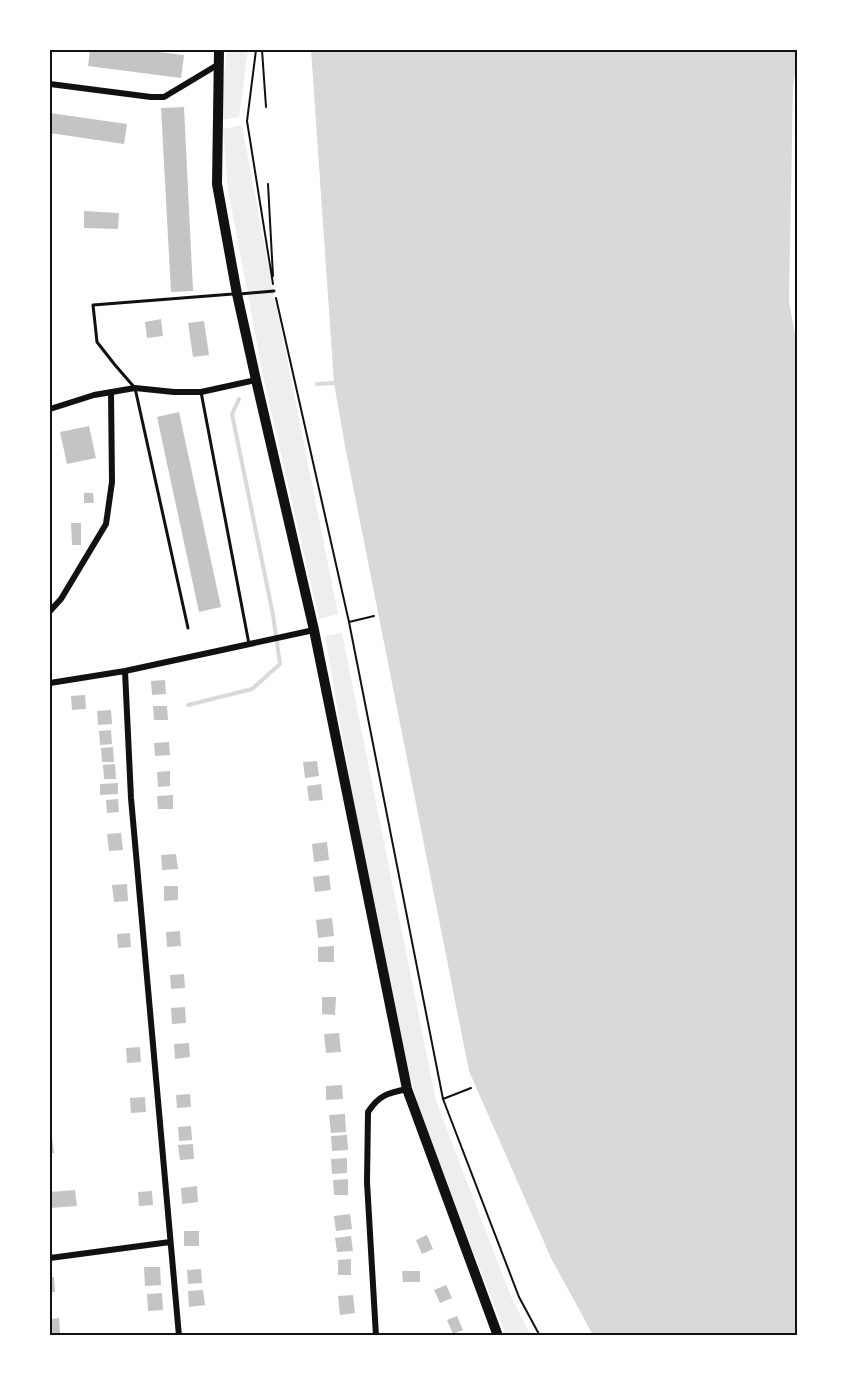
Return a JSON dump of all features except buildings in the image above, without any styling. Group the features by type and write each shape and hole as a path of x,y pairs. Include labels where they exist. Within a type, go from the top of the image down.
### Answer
{"main road":[{"path":"219,50 217,183 237,294 314,630 407,1089 498,1335"}],"street":[{"path":"50,84 164,97 219,64"},
{"path":"50,409 94,395 135,388 201,392 256,380"},
{"path":"50,611 61,599 106,524 112,482 111,392"},
{"path":"50,683 125,671 314,630"},
{"path":"125,671 131,798 179,1335"},
{"path":"376,1335 367,1182 368,1112 374,1103 385,1094 407,1089"},
{"path":"50,1258 170,1242"}],"lane":[{"path":"188,628 135,388 97,342 93,305 274,291"},
{"path":"201,392 249,644"}],"path":[{"path":"256,50 247,121 274,291 349,622 443,1099 519,1297 540,1335"},
{"path":"262,50 266,108"},
{"path":"268,184 274,291"},
{"path":"349,622 374,616"},
{"path":"443,1099 471,1088"}],"shaded area":[{"path":"227,50 248,50 239,117 223,120 222,91"},
{"path":"311,50 797,50 793,86 789,302 798,350 797,1335 593,1335 551,1258 469,1071 334,383"},
{"path":"242,125 338,614 319,619 264,380 228,190 223,129"},
{"path":"342,633 436,1101 512,1299 531,1335 506,1335 426,1131 389,1005 325,636"}],"waterway":[{"path":"317,384 334,383"},
{"path":"188,705 252,689 280,664 273,615 232,414 239,399"}]}
